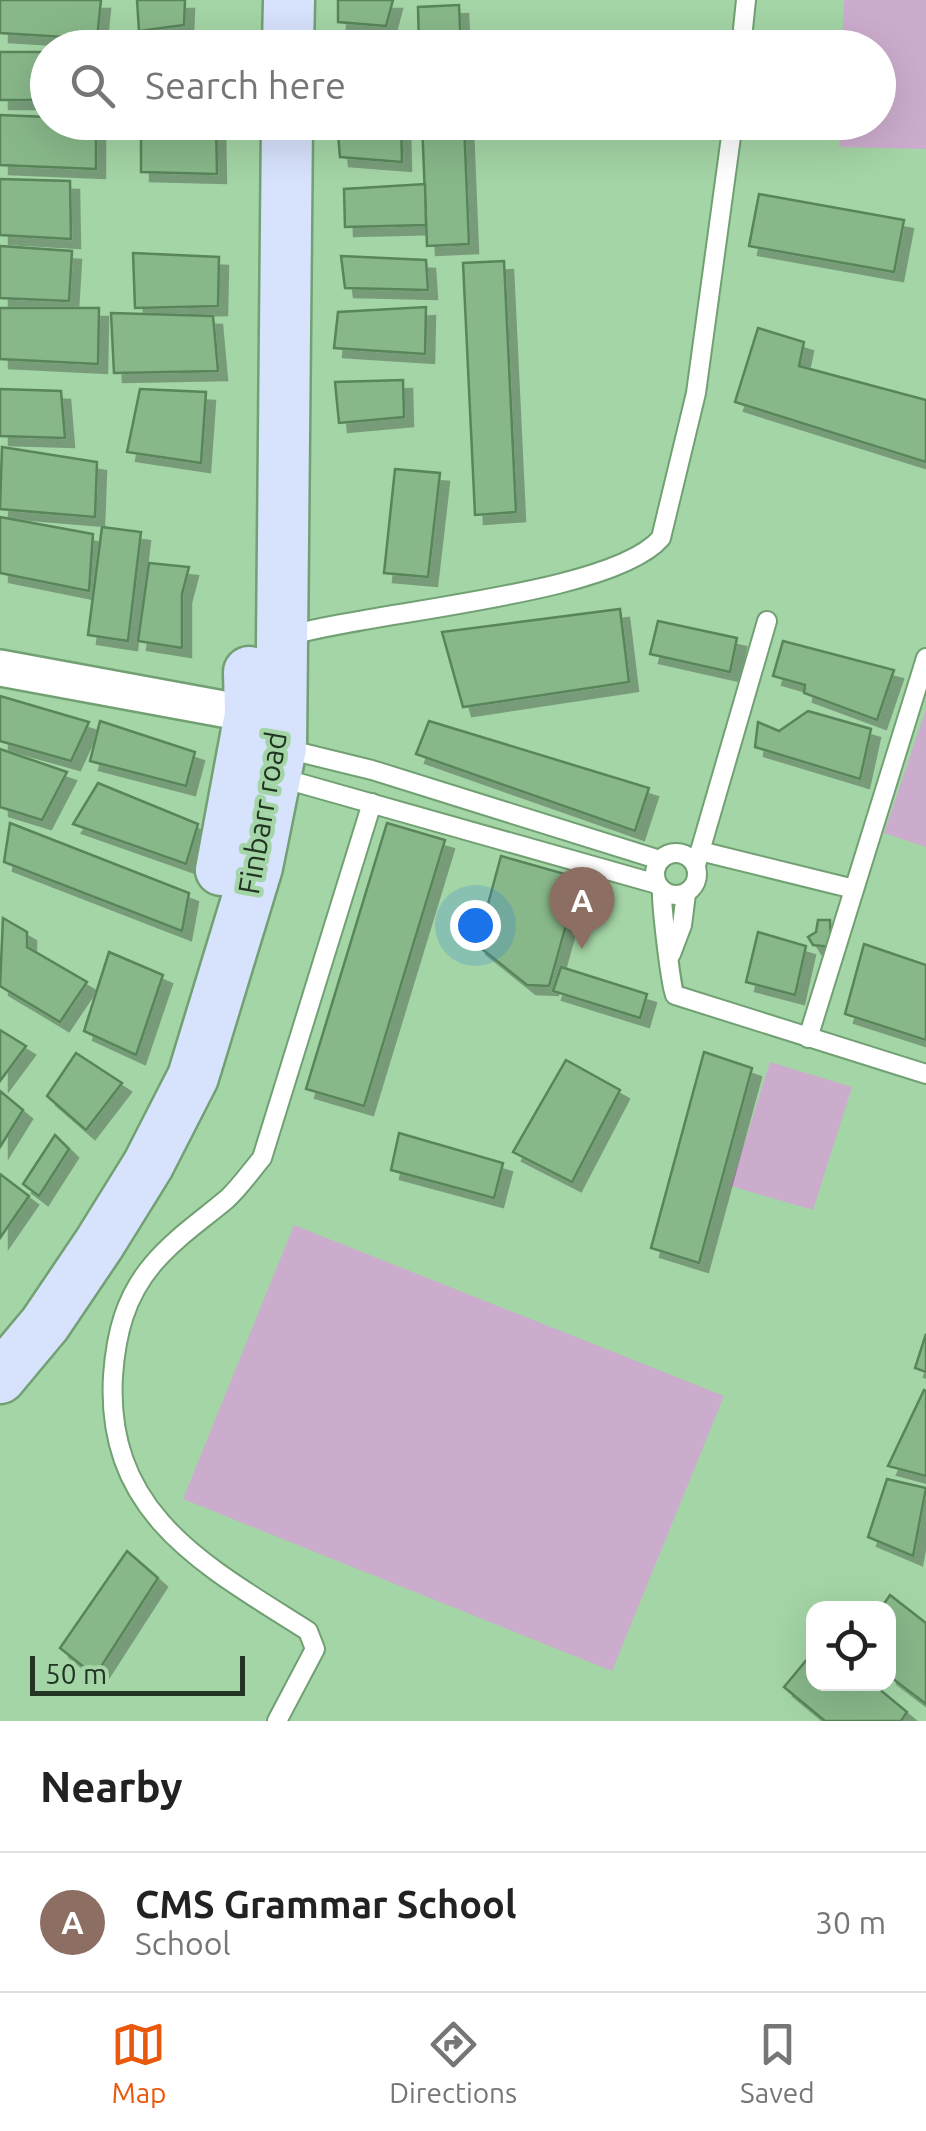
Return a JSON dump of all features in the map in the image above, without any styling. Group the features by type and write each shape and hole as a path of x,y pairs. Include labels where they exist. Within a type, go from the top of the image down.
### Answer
{"main road":[{"path":"255,30 256,0"},
{"path":"288,30 289,0"},
{"name":"Finbarr road","path":"0,1334 78,1227 164,1062 225,856 269,747 254,140"},
{"name":"Finbarr road","path":"0,1378 45,1324 148,1165 193,1077 242,922 283,638 287,140"}],"street":[{"path":"0,668 269,747"}],"lane":[{"path":"744,30 746,0"},
{"path":"283,638 384,614 565,584 624,565 651,550 661,538 696,392 731,140"},
{"path":"671,954 682,924 686,894 697,881 698,858 767,621"},
{"path":"808,1038 926,658"},
{"path":"269,747 372,770 660,860 675,852 854,889"},
{"path":"269,747 368,802 686,894"},
{"path":"277,1721 315,1649 308,1631 190,1555 164,1531 128,1474 111,1414 115,1346 126,1304 153,1264 230,1196 262,1158 368,802 372,770"},
{"path":"660,860 660,906 671,954 670,987 684,1001 926,1074"}],"shaded area":[{"path":"844,0 926,0 926,149 839,147 839,140 896,140 896,30 843,30"},
{"path":"926,709 926,847 884,833"},
{"path":"770,1062 852,1087 813,1210 731,1186"},
{"path":"294,1225 724,1396 612,1671 183,1499"}],"building":[{"path":"0,0 101,0 98,30 0,33"},
{"path":"137,0 185,0 184,25 139,30"},
{"path":"338,0 393,0 386,26 338,22"},
{"path":"459,5 460,30 419,30 418,7"},
{"path":"0,52 30,52 30,100 0,100"},
{"path":"0,115 30,116 30,140 96,140 96,169 0,165"},
{"path":"141,140 216,140 217,174 141,172"},
{"path":"339,140 401,140 402,162 340,157"},
{"path":"423,140 465,140 469,244 427,246"},
{"path":"0,179 70,181 71,239 0,235"},
{"path":"425,184 426,225 345,227 344,189"},
{"path":"759,194 904,220 894,272 749,246"},
{"path":"0,246 72,251 69,301 0,298"},
{"path":"133,253 219,257 218,306 135,308"},
{"path":"341,256 426,260 428,290 345,288"},
{"path":"504,261 516,512 475,515 463,263"},
{"path":"426,307 425,354 334,348 338,312"},
{"path":"0,308 99,308 98,364 0,359"},
{"path":"111,313 213,316 218,371 114,373"},
{"path":"758,328 804,342 799,366 926,400 926,462 735,402"},
{"path":"403,380 404,417 339,423 335,382"},
{"path":"0,389 61,391 65,438 0,436"},
{"path":"140,389 206,392 201,463 127,452"},
{"path":"2,447 97,462 95,517 0,509"},
{"path":"395,469 440,473 428,577 384,573"},
{"path":"0,517 93,534 89,591 0,573"},
{"path":"102,527 141,532 128,641 88,635"},
{"path":"149,563 189,567 182,594 182,648 138,641"},
{"path":"620,609 629,682 463,707 442,632"},
{"path":"658,621 737,638 730,672 650,654"},
{"path":"783,641 894,670 877,720 804,693 805,685 773,676"},
{"path":"0,696 89,722 71,761 0,741"},
{"path":"808,711 871,729 860,779 755,747 758,722 779,731"},
{"path":"100,721 195,752 186,786 90,761"},
{"path":"429,721 649,788 635,831 416,754"},
{"path":"0,749 67,772 42,820 0,807"},
{"path":"98,783 198,824 186,864 73,824"},
{"path":"10,823 189,893 182,931 4,862"},
{"path":"387,823 445,840 364,1106 306,1089"},
{"path":"501,856 579,878 549,986 527,985 477,945"},
{"path":"3,918 27,932 27,947 87,982 60,1022 0,986"},
{"path":"818,920 830,920 831,947 813,945 808,937 816,932"},
{"path":"758,932 806,946 795,995 746,982"},
{"path":"864,944 926,965 926,1040 845,1014"},
{"path":"109,952 163,975 136,1055 84,1031"},
{"path":"561,967 647,994 640,1018 553,991"},
{"path":"0,1030 26,1046 0,1081"},
{"path":"704,1052 752,1068 699,1263 651,1248"},
{"path":"76,1053 122,1083 86,1130 47,1096"},
{"path":"566,1060 620,1090 572,1182 513,1152"},
{"path":"0,1091 23,1110 0,1147"},
{"path":"399,1133 503,1163 494,1198 391,1170"},
{"path":"55,1135 69,1149 39,1196 23,1184"},
{"path":"0,1174 29,1196 0,1238"},
{"path":"926,1334 926,1372 915,1368"},
{"path":"926,1391 926,1476 888,1466"},
{"path":"887,1479 926,1488 913,1556 868,1537"},
{"path":"127,1551 158,1578 95,1676 60,1648"},
{"path":"890,1595 926,1623 926,1704 896,1681 896,1601 886,1601"},
{"path":"806,1661 806,1691 882,1691 907,1712 901,1721 825,1721 784,1687"}],"place":[{"name":"CMS Grammar School","path":"582,949"}]}
